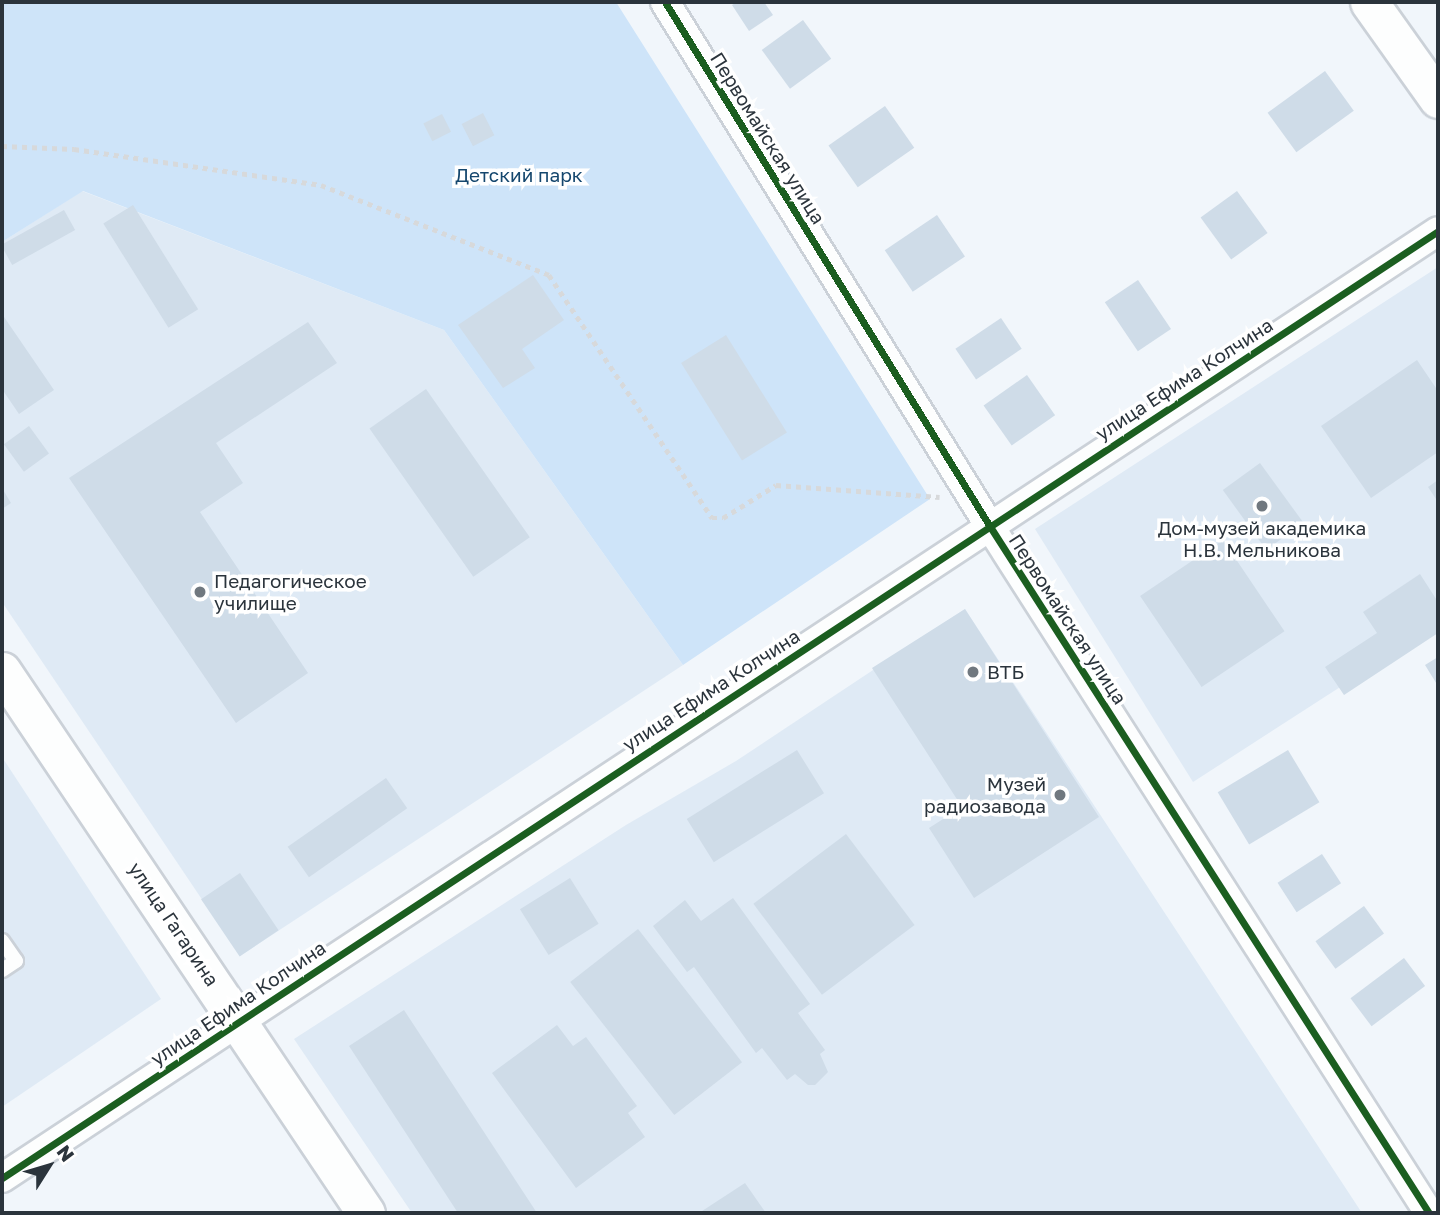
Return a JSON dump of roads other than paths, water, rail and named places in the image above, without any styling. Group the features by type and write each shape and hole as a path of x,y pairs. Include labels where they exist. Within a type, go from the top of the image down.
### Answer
{"street":[{"name":"Первомайская улица","path":"665,2 989,525 1429,1213"},
{"path":"1369,2 1438,99"},
{"name":"улица Ефима Колчина","path":"2,1178 1438,231"},
{"name":"улица Гагарина","path":"2,671 240,1021 366,1213"}],"lane":[{"path":"2,941 16,961 2,970"}],"place":[{"name":"Дом-музей академика Н.В. Мельникова","path":"1262,506"},
{"name":"Педагогическое училище","path":"200,592"},
{"name":"ВТБ","path":"973,672"},
{"name":"Музей радиозавода","path":"1060,795"}],"park label":[{"name":"Детский парк","path":"519,175"}]}
